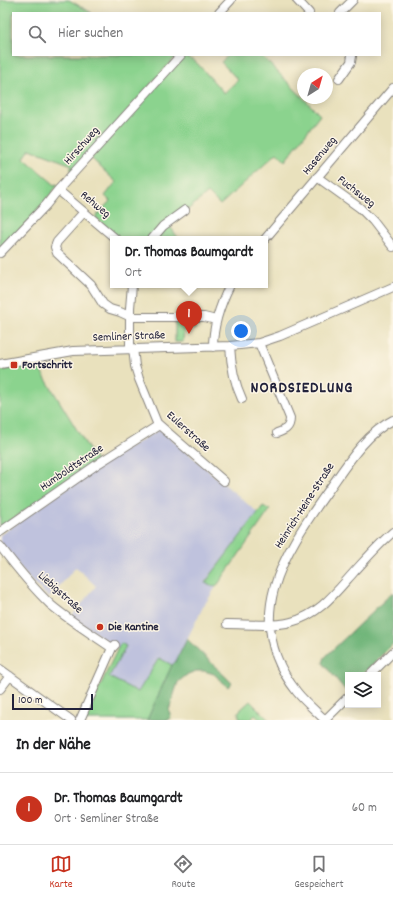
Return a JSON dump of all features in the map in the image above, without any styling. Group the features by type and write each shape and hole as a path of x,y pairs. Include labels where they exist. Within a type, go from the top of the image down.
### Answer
{"street":[{"path":"221,12 231,0"},
{"path":"297,0 308,12"},
{"path":"341,12 353,0"},
{"name":"Hirschweg","path":"0,253 46,205 180,56"},
{"path":"339,79 351,62 352,56"},
{"name":"Hasenweg","path":"268,236 393,88"},
{"name":"Fuchsweg","path":"317,177 360,208 373,221 392,245"},
{"name":"Rehweg","path":"58,190 112,236"},
{"path":"154,236 162,226 185,210"},
{"path":"84,212 57,242 55,247 57,253 91,286 103,304 110,309 131,317 204,317 216,320"},
{"name":"Semliner Straße","path":"0,364 32,357 73,351 132,348 213,347 259,343 280,336 393,287"},
{"path":"132,288 130,308 132,348"},
{"path":"213,347 213,332 216,320 229,288"},
{"path":"259,343 290,418 289,426 286,430 277,433"},
{"path":"230,346 235,384 242,400"},
{"name":"Eulerstraße","path":"132,348 139,379 159,424 224,481"},
{"name":"Heinrich-Heine-Straße","path":"325,720 299,694 287,678 276,653 270,624 271,600 276,580 289,551 328,490 375,431 393,420"},
{"name":"Humboldtstraße","path":"0,532 99,463 159,424"},
{"path":"227,624 290,623 305,618 319,609 330,599 393,532"},
{"name":"Liebigstraße","path":"0,546 21,573 51,604 72,621 114,646 80,720"},
{"path":"373,672 393,652"},
{"path":"0,669 71,720"},
{"path":"0,689 10,676"},
{"path":"325,720 345,700"}],"shaded area":[{"path":"160,429 258,513 205,582 216,587 203,607 176,661 172,665 159,658 138,693 109,677 126,646 118,648 71,617 96,586 76,567 49,598 30,580 0,542 0,535 99,466"}],"green space":[{"path":"0,0 69,0 90,12 12,12 12,56 176,56 73,171 70,169 72,165 30,149 24,158 55,185 58,185 32,218 0,250"},
{"path":"183,56 196,62 224,93 238,80 221,62 227,56 262,56 297,92 297,104 309,104 320,115 285,161 277,153 220,205 208,193 169,225 177,236 117,236 95,217 110,201 105,196 116,182 91,158"},
{"path":"175,319 195,319 195,329 184,329 183,342 175,342"},
{"path":"36,363 96,461 0,528 0,371"},
{"path":"263,506 270,510 216,587 205,583"},
{"path":"393,592 393,644 365,672 345,672 345,690 323,663 325,657"},
{"path":"187,639 232,683 228,687 214,674 204,671 196,671 188,674 178,682 169,710 171,718 166,720 147,720 172,665 176,661"},
{"path":"121,643 126,646 109,677 138,692 159,658 172,665 147,720 84,720 118,648"},
{"path":"250,701 269,720 260,720 255,715 250,720 240,719 238,712"}],"place":[{"name":"Dr. Thomas Baumgardt","path":"189,334"},
{"name":"Fortschritt","path":"14,365"},
{"name":"Die Kantine","path":"100,627"}],"district":[{"name":"NORDSIEDLUNG","path":"302,388"}]}
